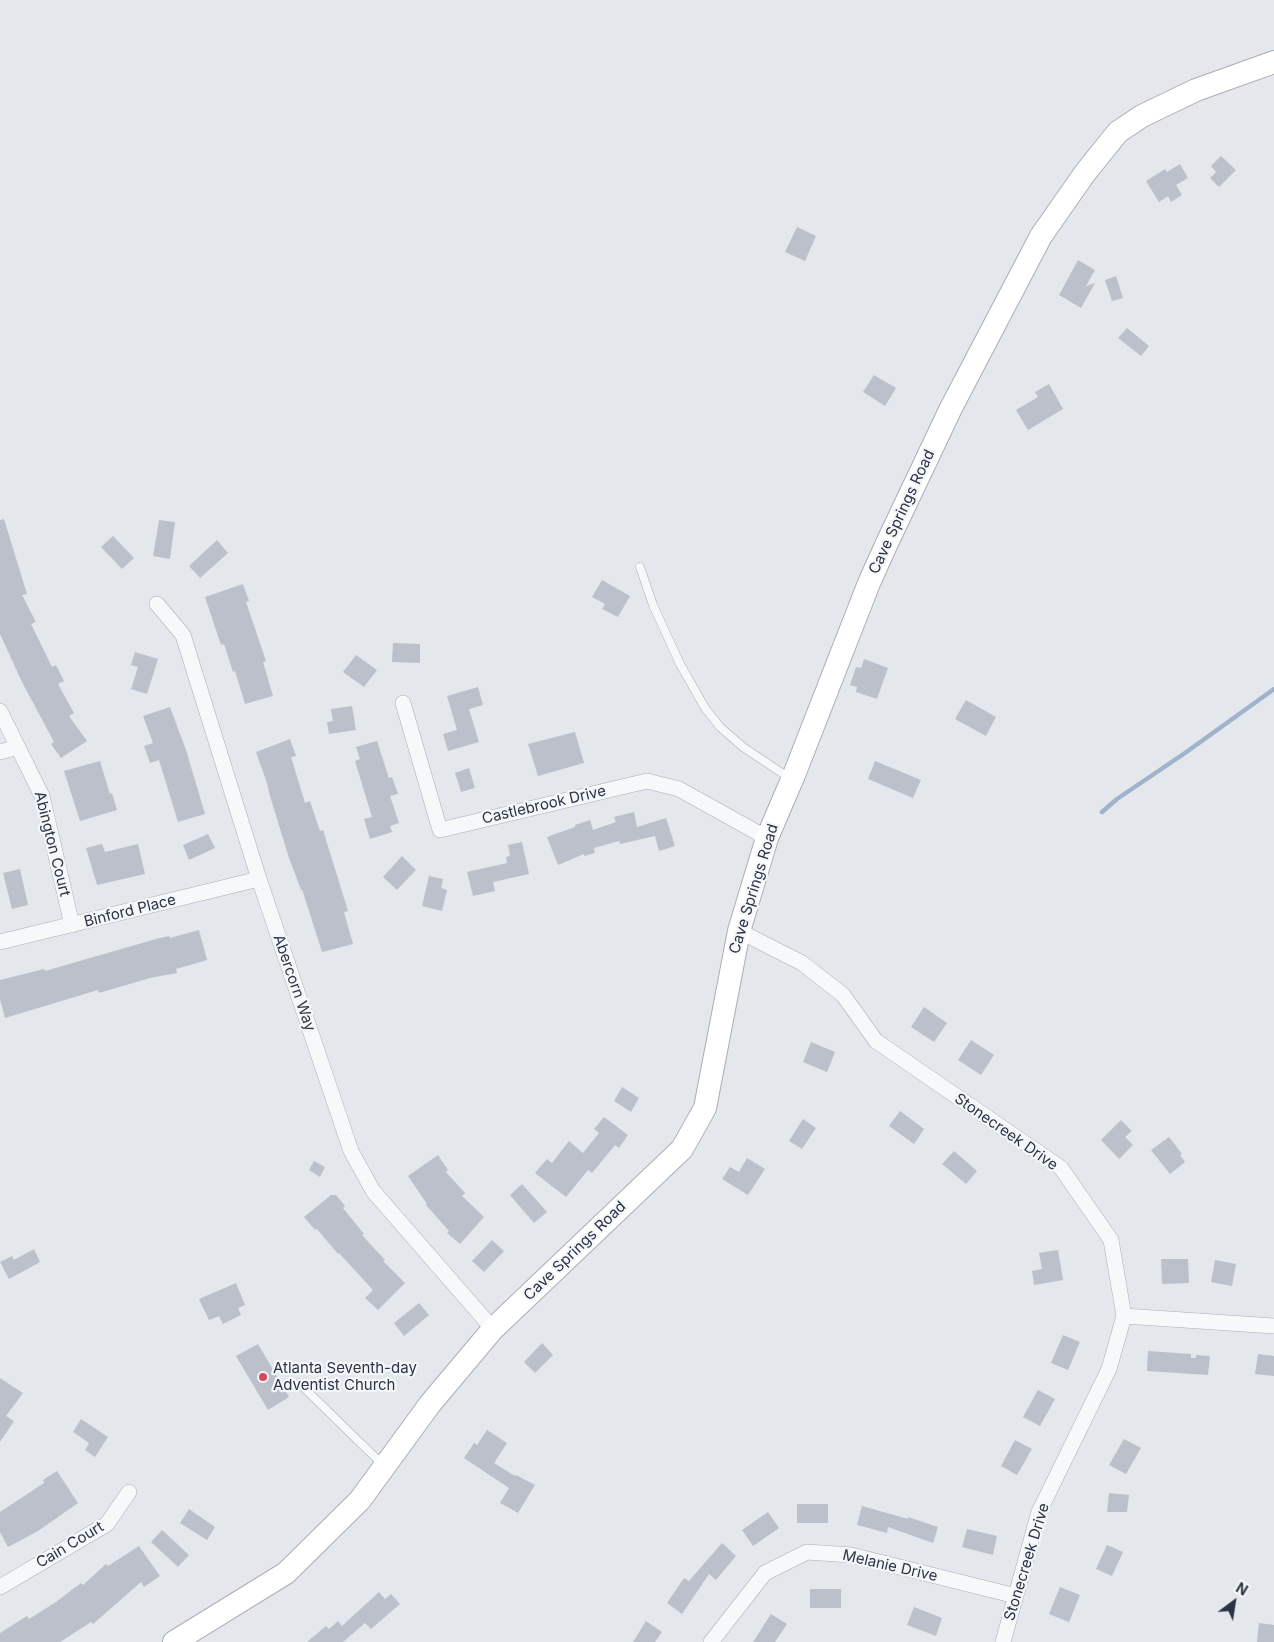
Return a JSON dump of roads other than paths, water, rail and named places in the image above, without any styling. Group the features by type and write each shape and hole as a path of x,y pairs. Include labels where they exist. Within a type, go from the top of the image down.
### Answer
{"street":[{"name":"Cave Springs Road","path":"174,1642 286,1573 360,1500 430,1404 493,1329 682,1149 705,1108 739,931 767,838 869,583 887,543 951,408 1045,230 1085,173 1118,132 1142,116 1196,90 1274,62"},
{"name":"Abercorn Way","path":"157,604 183,635 259,879 351,1152 373,1191 493,1329"},
{"name":"Castlebrook Drive","path":"403,703 440,830 647,781 679,789 767,838"},
{"name":"Abington Court","path":"0,711 42,796 72,925"},
{"path":"0,752 18,747"},
{"name":"Binford Place","path":"0,942 259,879"},
{"name":"Stonecreek Drive","path":"739,931 802,963 843,995 876,1041 1061,1168 1111,1240 1124,1316 1109,1369 1039,1512 1003,1642"},
{"path":"1124,1316 1274,1326"},
{"name":"Cain Court","path":"0,1587 107,1524 129,1492"},
{"name":"Melanie Drive","path":"711,1642 765,1573 807,1552 851,1555 1016,1596"}],"lane":[{"path":"640,567 653,605 676,655 705,708 720,727 743,747 792,779"},
{"path":"299,1383 384,1466"}],"waterway":[{"path":"1102,812 1117,799 1274,689"}],"place":[{"name":"Atlanta Seventh-day Adventist Church","path":"263,1377"}]}
